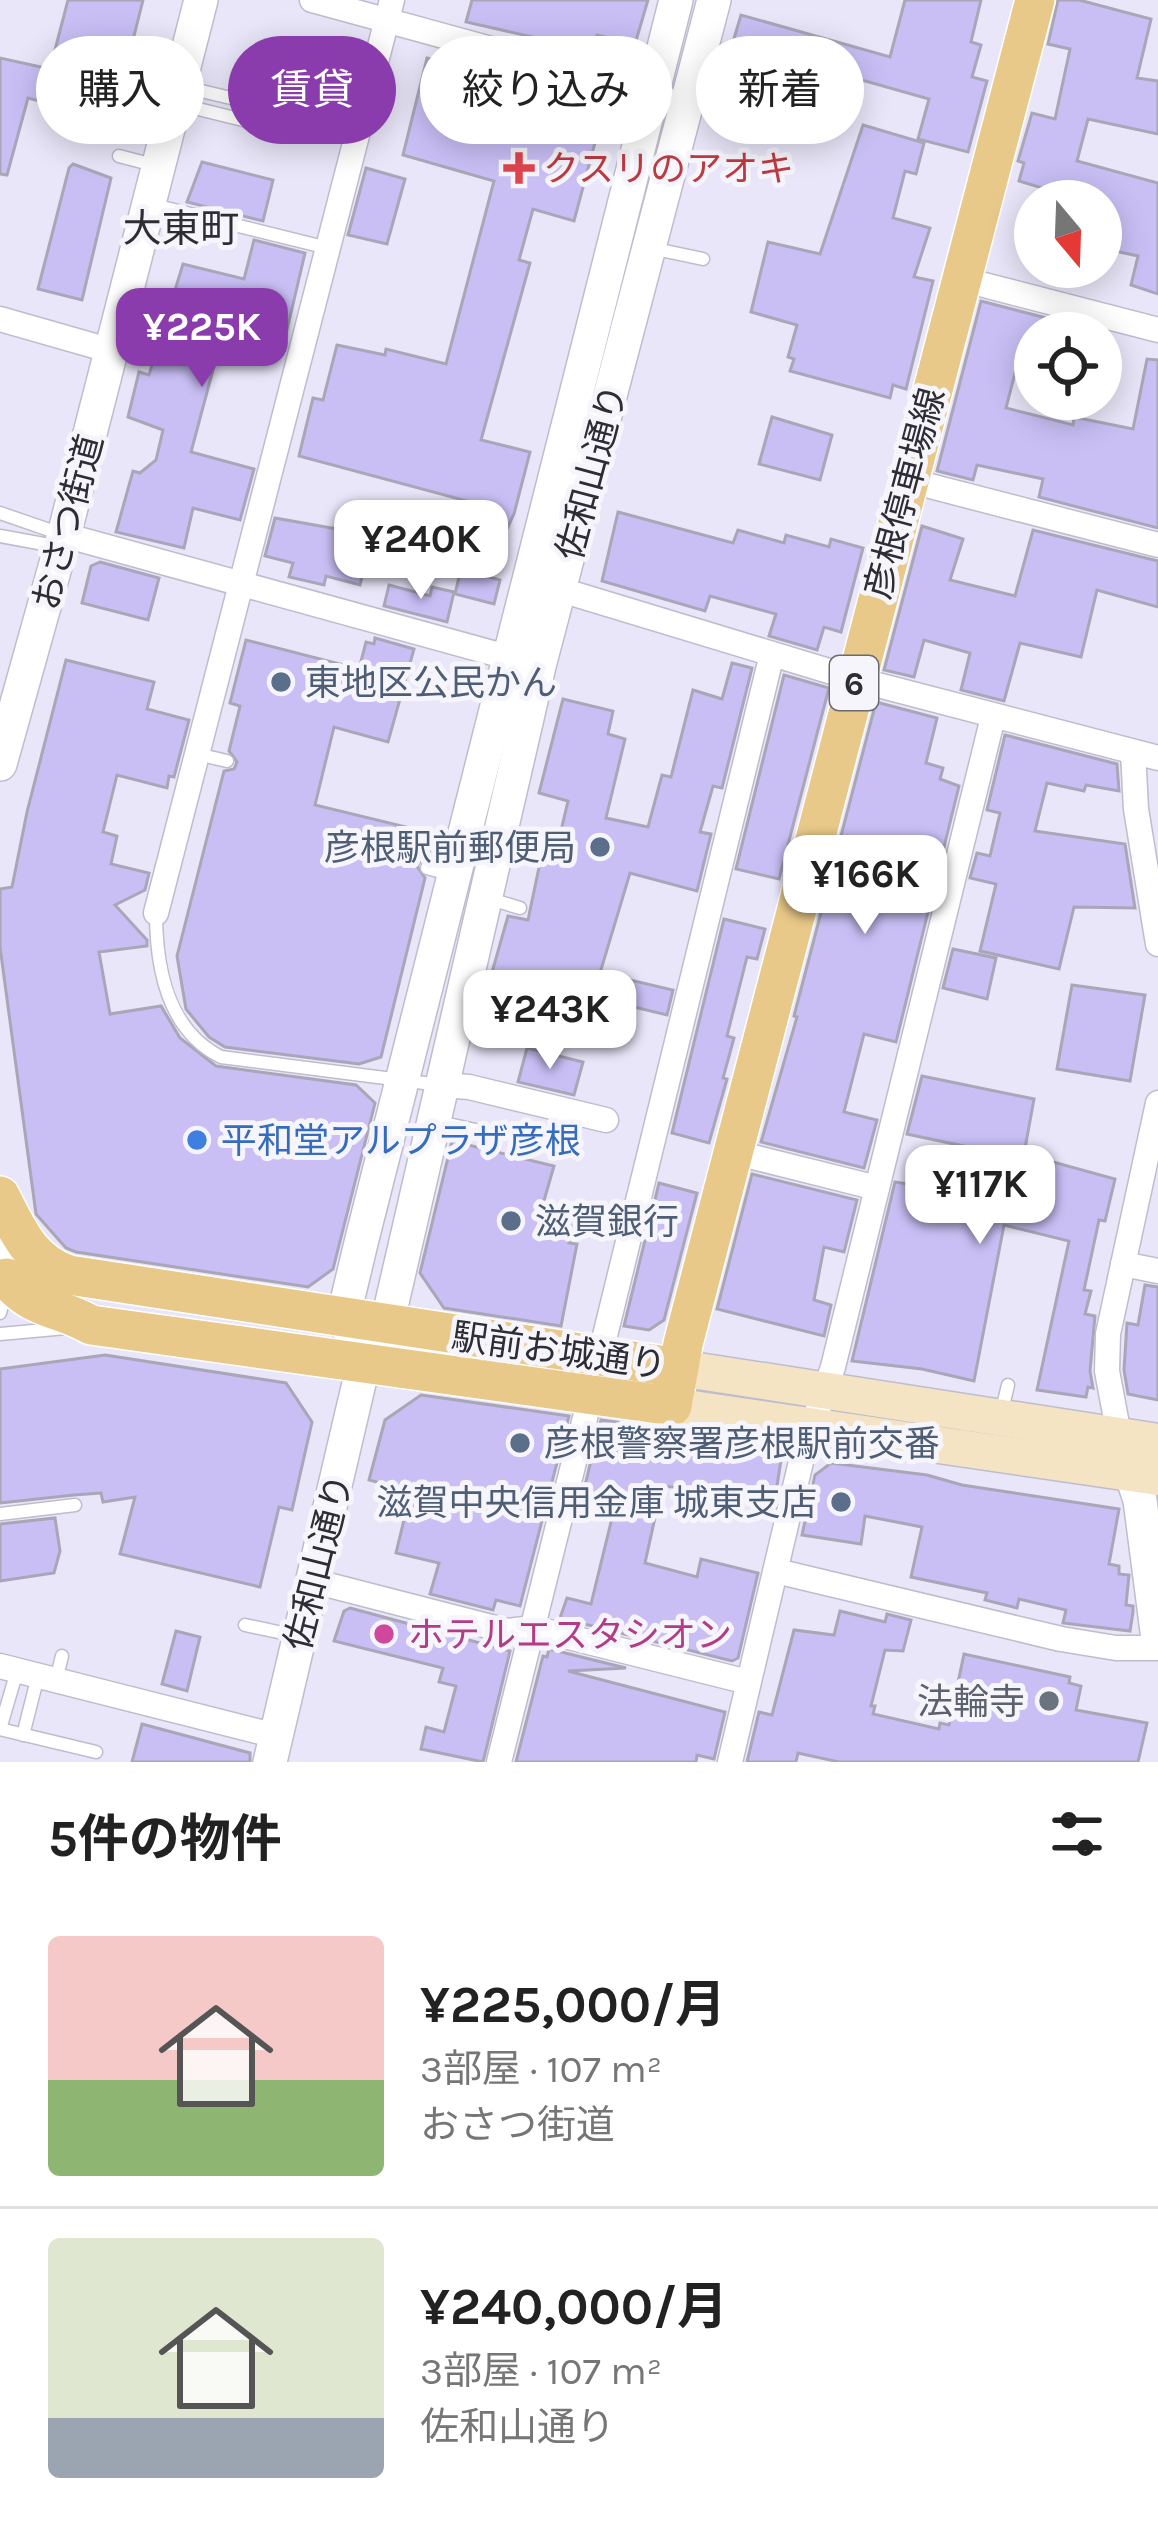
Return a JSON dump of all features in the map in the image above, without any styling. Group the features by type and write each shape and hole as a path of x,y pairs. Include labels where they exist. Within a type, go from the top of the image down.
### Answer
{"main road":[{"name":"彦根停車場線","path":"675,1387 855,680 882,538 907,480 914,417 989,207 1035,0"},
{"name":"駅前お城通り","path":"0,1196 26,1246 49,1269 95,1281 601,1356 675,1387"},
{"name":"駅前お城通り","path":"2,1278 39,1307 91,1325 591,1394 675,1387 819,1408 1144,1474"},
{"name":"駅前お城通り","path":"819,1408 1004,1401 1158,1442"}],"street":[{"name":"おさつ街道","path":"192,36 201,0"},
{"path":"312,0 389,10 471,36"},
{"name":"佐和山通り","path":"667,36 676,0"},
{"name":"佐和山通り","path":"715,36 723,1"},
{"name":"佐和山通り","path":"273,1749 364,1362 387,1324 442,1085 472,1013 523,662 696,112"},
{"name":"おさつ街道","path":"0,764 63,541 164,144"},
{"path":"156,913 320,301 355,144"},
{"name":"佐和山通り","path":"544,585 641,144"},
{"path":"972,259 1158,330"},
{"path":"6,314 112,351"},
{"path":"907,480 1158,545"},
{"path":"63,541 242,583 523,662"},
{"path":"544,585 658,627 1138,751 1136,809 1154,944"},
{"path":"601,1356 772,655"},
{"name":"佐和山通り","path":"343,1318 401,1081 440,871 459,807 523,662"},
{"path":"730,1762 804,1449 913,1064 993,717"},
{"path":"442,1085 607,1117"},
{"path":"1157,1620 1140,1500 1144,1474 1119,1435 1109,1393 1107,1352 1123,1264 1150,1167 1147,1131 1158,1103"},
{"path":"733,1153 877,1188"},
{"path":"1123,1264 1158,1271"},
{"path":"343,1318 364,1362"},
{"path":"499,1762 591,1394"},
{"path":"776,1571 1061,1639 1116,1648 1158,1648"},
{"path":"313,1581 507,1631 533,1628 748,1682"},
{"path":"34,1670 108,1684 273,1749"}],"lane":[{"path":"119,156 158,166"},
{"path":"149,204 332,246"},
{"path":"650,248 703,259"},
{"path":"0,513 63,541"},
{"path":"0,536 63,541"},
{"path":"197,754 226,761"},
{"path":"486,897 520,908"},
{"path":"156,913 156,937 172,1012 208,1050 221,1057 442,1085"},
{"path":"434,1120 480,1131"},
{"path":"0,1334 91,1325"},
{"path":"0,1514 75,1504"},
{"path":"245,1625 299,1637"},
{"path":"34,1670 0,1729 96,1752"},
{"path":"23,1735 34,1670"}],"building":[{"path":"68,0 143,0 134,36 59,36"},
{"path":"472,0 648,0 637,36 528,36 466,22"},
{"path":"905,0 981,0 971,42 981,45 972,77 987,81 968,152 918,139 929,99 864,81 864,50 890,57"},
{"path":"1058,0 1079,0 1151,19 1137,78 1158,81 1158,134 1088,119 1077,161 1158,183 1158,294 1131,285 1138,256 1122,253 1122,180 1019,180 1024,163 1018,161 1032,113 1055,119 1070,49 1048,44"},
{"path":"741,15 816,36 735,36"},
{"path":"0,58 36,66 36,100 28,98 7,175 0,174"},
{"path":"420,86 420,144 595,144 574,221 533,209 519,260 530,263 481,440 530,452 505,533 476,526 482,505 299,456 313,398 323,400 337,345 385,355 386,349 446,364 494,181 403,155"},
{"path":"864,125 924,143 916,174 905,171 893,218 930,228 914,277 933,281 906,389 893,385 890,398 790,371 794,359 788,357 797,325 751,312 768,242 820,254 857,144 864,144"},
{"path":"202,162 273,180 263,221 187,202"},
{"path":"73,164 111,178 82,300 38,289"},
{"path":"366,168 405,179 387,244 348,235"},
{"path":"254,240 305,253 282,351 222,336 191,452 254,469 240,520 193,508 184,548 116,532 133,471 140,473 156,460 163,430 128,417 139,372 149,375 183,264 244,279"},
{"path":"981,301 1023,312 1014,312 1014,377 1006,408 1014,410 1014,420 1073,425 1074,420 1089,420 1133,429 1147,359 1158,360 1158,528 1039,497 1043,479 977,465 973,480 937,471"},
{"path":"772,417 832,435 820,480 759,464"},
{"path":"618,512 733,543 738,530 784,543 786,535 829,547 831,539 863,548 841,632 824,627 817,650 769,636 776,614 710,596 705,611 602,581"},
{"path":"275,518 337,529 336,533 370,543 360,585 326,576 324,585 289,577 293,563 265,556"},
{"path":"922,526 963,539 950,580 1015,596 1033,530 1158,561 1158,607 1097,590 1081,657 1020,643 1004,701 961,690 970,653 924,640 914,677 884,670"},
{"path":"100,562 159,578 148,620 82,603 91,566"},
{"path":"461,569 500,580 494,604 455,594"},
{"path":"389,585 430,596 432,587 454,592 447,622 384,606"},
{"path":"375,638 414,649 388,742 334,727 315,805 435,834 430,858 417,866 425,878 381,1057 359,1064 225,1047 209,1037 186,1009 177,956 224,771 234,769 237,762 229,751 240,706 230,703 246,640 359,669 366,642 374,644"},
{"path":"66,660 154,682 147,709 189,720 167,788 117,775 103,832 117,836 111,864 149,873 145,890 115,905 147,940 147,946 99,952 110,1014 161,1006 180,1038 216,1066 356,1085 375,1103 333,1269 308,1287 76,1252 66,1248 36,1214 0,947 0,889 12,887"},
{"path":"732,663 752,668 722,788 713,786 700,832 711,834 697,891 630,873 600,973 673,990 667,1015 593,997 590,1006 489,983 508,916 528,920 542,853 555,856 568,801 539,793 563,699 613,711 608,734 625,739 606,818 648,827 662,775 671,777 693,690 722,699"},
{"path":"784,675 829,688 779,879 736,869"},
{"path":"876,702 937,718 926,763 943,768 940,779 959,786 896,1042 864,1034 844,1112 877,1120 864,1168 761,1142"},
{"path":"1005,735 1117,764 1119,791 1086,785 1084,791 1047,783 1035,831 1125,844 1135,908 1074,907 1059,969 980,951 996,884 970,878 977,853 990,856 1000,813 987,810"},
{"path":"724,919 765,929 757,959 747,957 727,1036 734,1038 723,1078 727,1079 709,1143 672,1133"},
{"path":"953,949 996,958 987,999 943,988"},
{"path":"1072,985 1145,995 1130,1081 1057,1069"},
{"path":"527,1048 583,1062 574,1095 518,1082"},
{"path":"922,1076 1034,1099 1024,1154 1115,1179 1105,1221 1099,1220 1084,1290 1091,1291 1085,1314 1095,1316 1093,1388 1088,1387 1086,1397 1037,1390 1069,1241 1004,1225 974,1381 852,1361 895,1182 914,1185 912,1193 993,1211 1006,1155 907,1134"},
{"path":"452,1141 554,1166 543,1204 577,1213 569,1243 577,1244 561,1326 444,1308 420,1273"},
{"path":"752,1174 857,1200 844,1252 824,1247 814,1300 831,1305 824,1336 717,1309"},
{"path":"659,1183 697,1193 664,1320 649,1330 624,1326"},
{"path":"1145,1285 1158,1287 1158,1400 1128,1394 1124,1370 1127,1323 1138,1325"},
{"path":"105,1355 286,1383 312,1422 292,1510 279,1507 260,1587 120,1554 135,1497 103,1502 101,1493 0,1503 0,1369"},
{"path":"421,1395 569,1416 520,1606 496,1600 493,1610 430,1594 439,1563 396,1553 411,1491 369,1480 385,1420"},
{"path":"601,1420 741,1439 740,1449 782,1453 774,1506 727,1501 727,1492 662,1486 645,1563 697,1577 701,1559 758,1573 738,1658 732,1661 560,1618 567,1598 591,1604 612,1518 579,1510"},
{"path":"831,1463 1119,1509 1109,1564 1119,1566 1119,1574 1129,1575 1130,1631 1063,1623 1066,1610 1019,1599 1017,1608 985,1600 987,1593 911,1577 922,1527 865,1516 861,1544 802,1535 815,1475"},
{"path":"55,1518 60,1551 54,1573 0,1581 0,1524"},
{"path":"350,1608 510,1651 483,1762 421,1749 426,1727 444,1732 456,1686 439,1682 443,1668 334,1641 344,1611"},
{"path":"840,1611 885,1622 887,1614 911,1620 903,1651 885,1650 873,1714 939,1729 940,1723 949,1725 964,1654 1070,1677 1069,1683 1081,1686 1076,1710 1147,1723 1138,1762 839,1762 798,1753 796,1762 747,1762 759,1712 772,1715 794,1630 834,1635"},
{"path":"176,1631 200,1637 187,1691 162,1684"},
{"path":"549,1649 626,1668 568,1671 725,1712 714,1759 697,1755 696,1762 516,1762 543,1656 547,1657"},
{"path":"142,1724 250,1753 250,1762 132,1762"}],"place":[{"name":"クスリのアオキ","path":"519,168"},
{"name":"東地区公民かん","path":"281,682"},
{"name":"彦根駅前郵便局","path":"600,847"},
{"name":"平和堂アルプラザ彦根","path":"197,1140"},
{"name":"滋賀銀行","path":"511,1221"},
{"name":"彦根警察署彦根駅前交番","path":"520,1443"},
{"name":"滋賀中央信用金庫 城東支店","path":"841,1502"},
{"name":"ホテルエスタシオン","path":"384,1634"},
{"name":"法輪寺","path":"1049,1701"}],"district":[{"name":"大東町","path":"181,228"}]}
